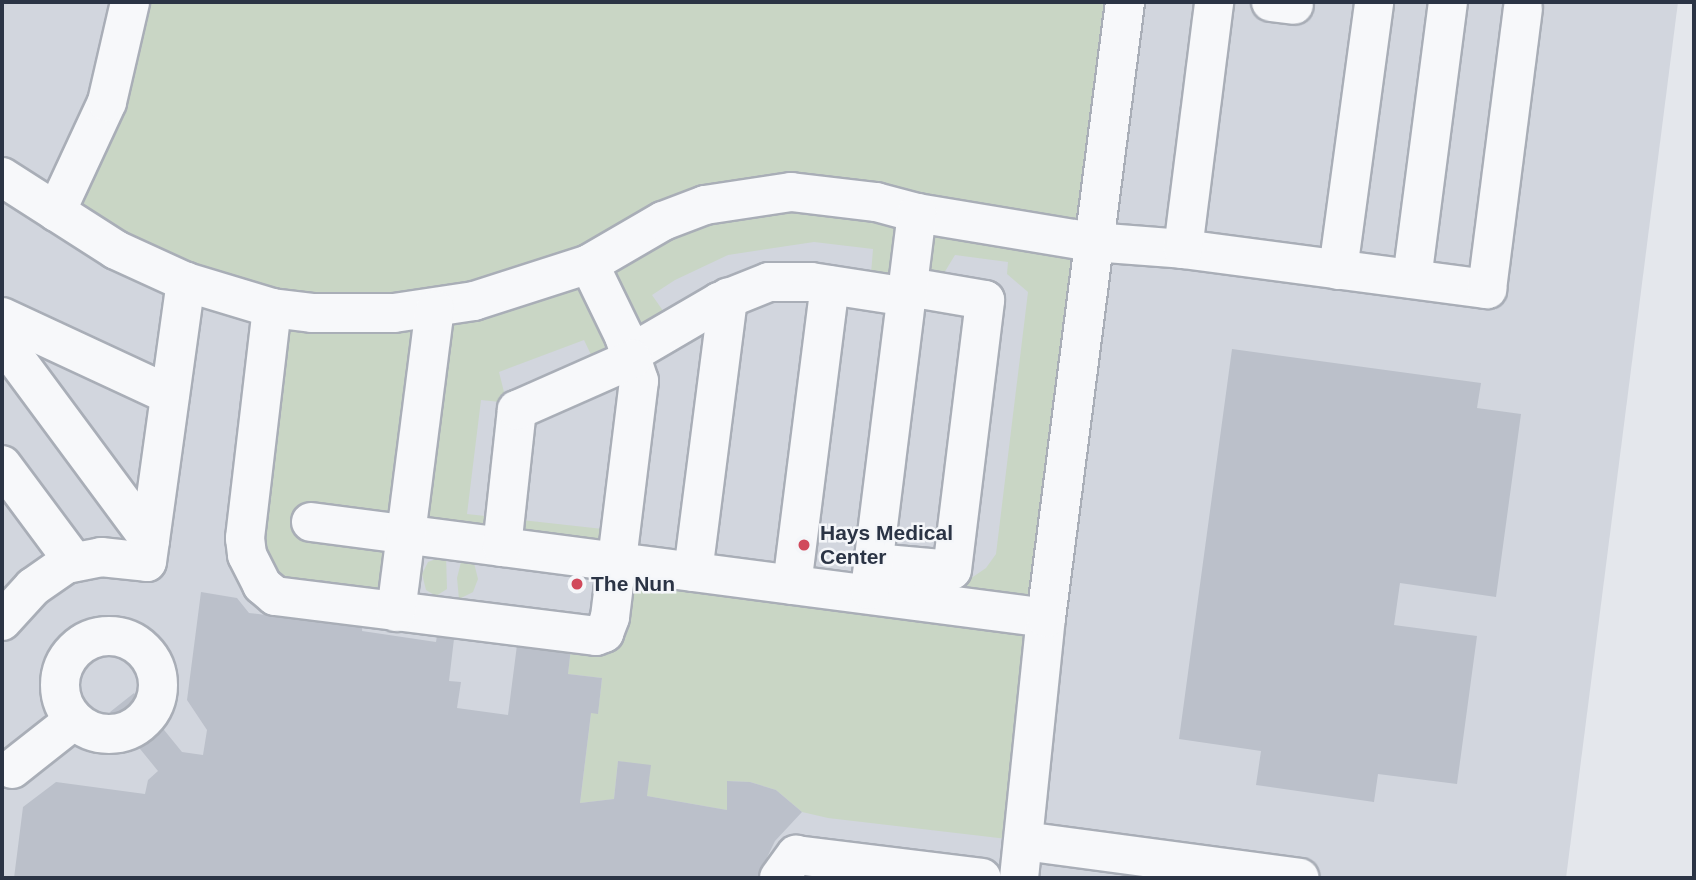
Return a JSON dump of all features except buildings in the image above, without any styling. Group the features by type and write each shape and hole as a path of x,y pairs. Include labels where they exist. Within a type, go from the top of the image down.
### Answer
{"lane":[{"path":"32,204 103,114 130,2"},
{"path":"1019,878 1046,618 1125,2"},
{"path":"1183,249 1214,2"},
{"path":"1338,270 1374,2"},
{"path":"1412,279 1448,2"},
{"path":"2,177 32,204 116,250 186,282 272,308 353,314 435,309 513,290 589,264 663,221 747,195 834,195 918,213 1093,242 1183,249 1487,289 1523,8"},
{"path":"872,579 918,213"},
{"path":"272,308 246,521 247,555 253,571 275,596 596,636 608,625 639,381 631,356 589,264"},
{"path":"3,616 33,587 74,562 101,557 147,562 186,282"},
{"path":"311,522 792,585 951,570 985,300 769,282 728,297 631,356 517,410 502,547"},
{"path":"792,585 830,285"},
{"path":"693,572 728,297"},
{"path":"396,612 435,309"},
{"path":"2,317 170,395"},
{"path":"2,340 150,540"},
{"path":"2,465 74,562"},
{"path":"872,579 1046,618"},
{"path":"5,765 74,720"},
{"path":"1024,841 1147,868 1300,878"},
{"path":"779,878 796,855 847,870 982,878"}],"shaded area":[{"name":"Hays Medical Center","path":"2,2 1678,2 1566,878 2,878"}],"green space":[{"path":"128,2 1125,2 1024,841 828,818 802,812 776,790 750,782 727,781 727,810 647,796 650,766 618,761 614,799 580,803 591,713 598,713 602,678 568,674 571,648 592,636 617,562 406,534 396,612 262,585 272,308 56,212","holes":["814,242 873,249 871,274 938,283 955,255 1008,262 1007,274 1028,292 996,554 986,568 967,581 617,561 621,531 467,514 481,400 500,402 505,396 499,372 584,340 594,361 668,318 652,295 675,280 728,255"]},
{"path":"446,555 447,589 436,596 426,590 422,574 428,562"},
{"path":"462,558 474,563 478,579 473,592 459,599 457,578"}],"place":[{"name":"Hays Medical Center","path":"804,545"},
{"name":"The Nun","path":"577,584"}]}
